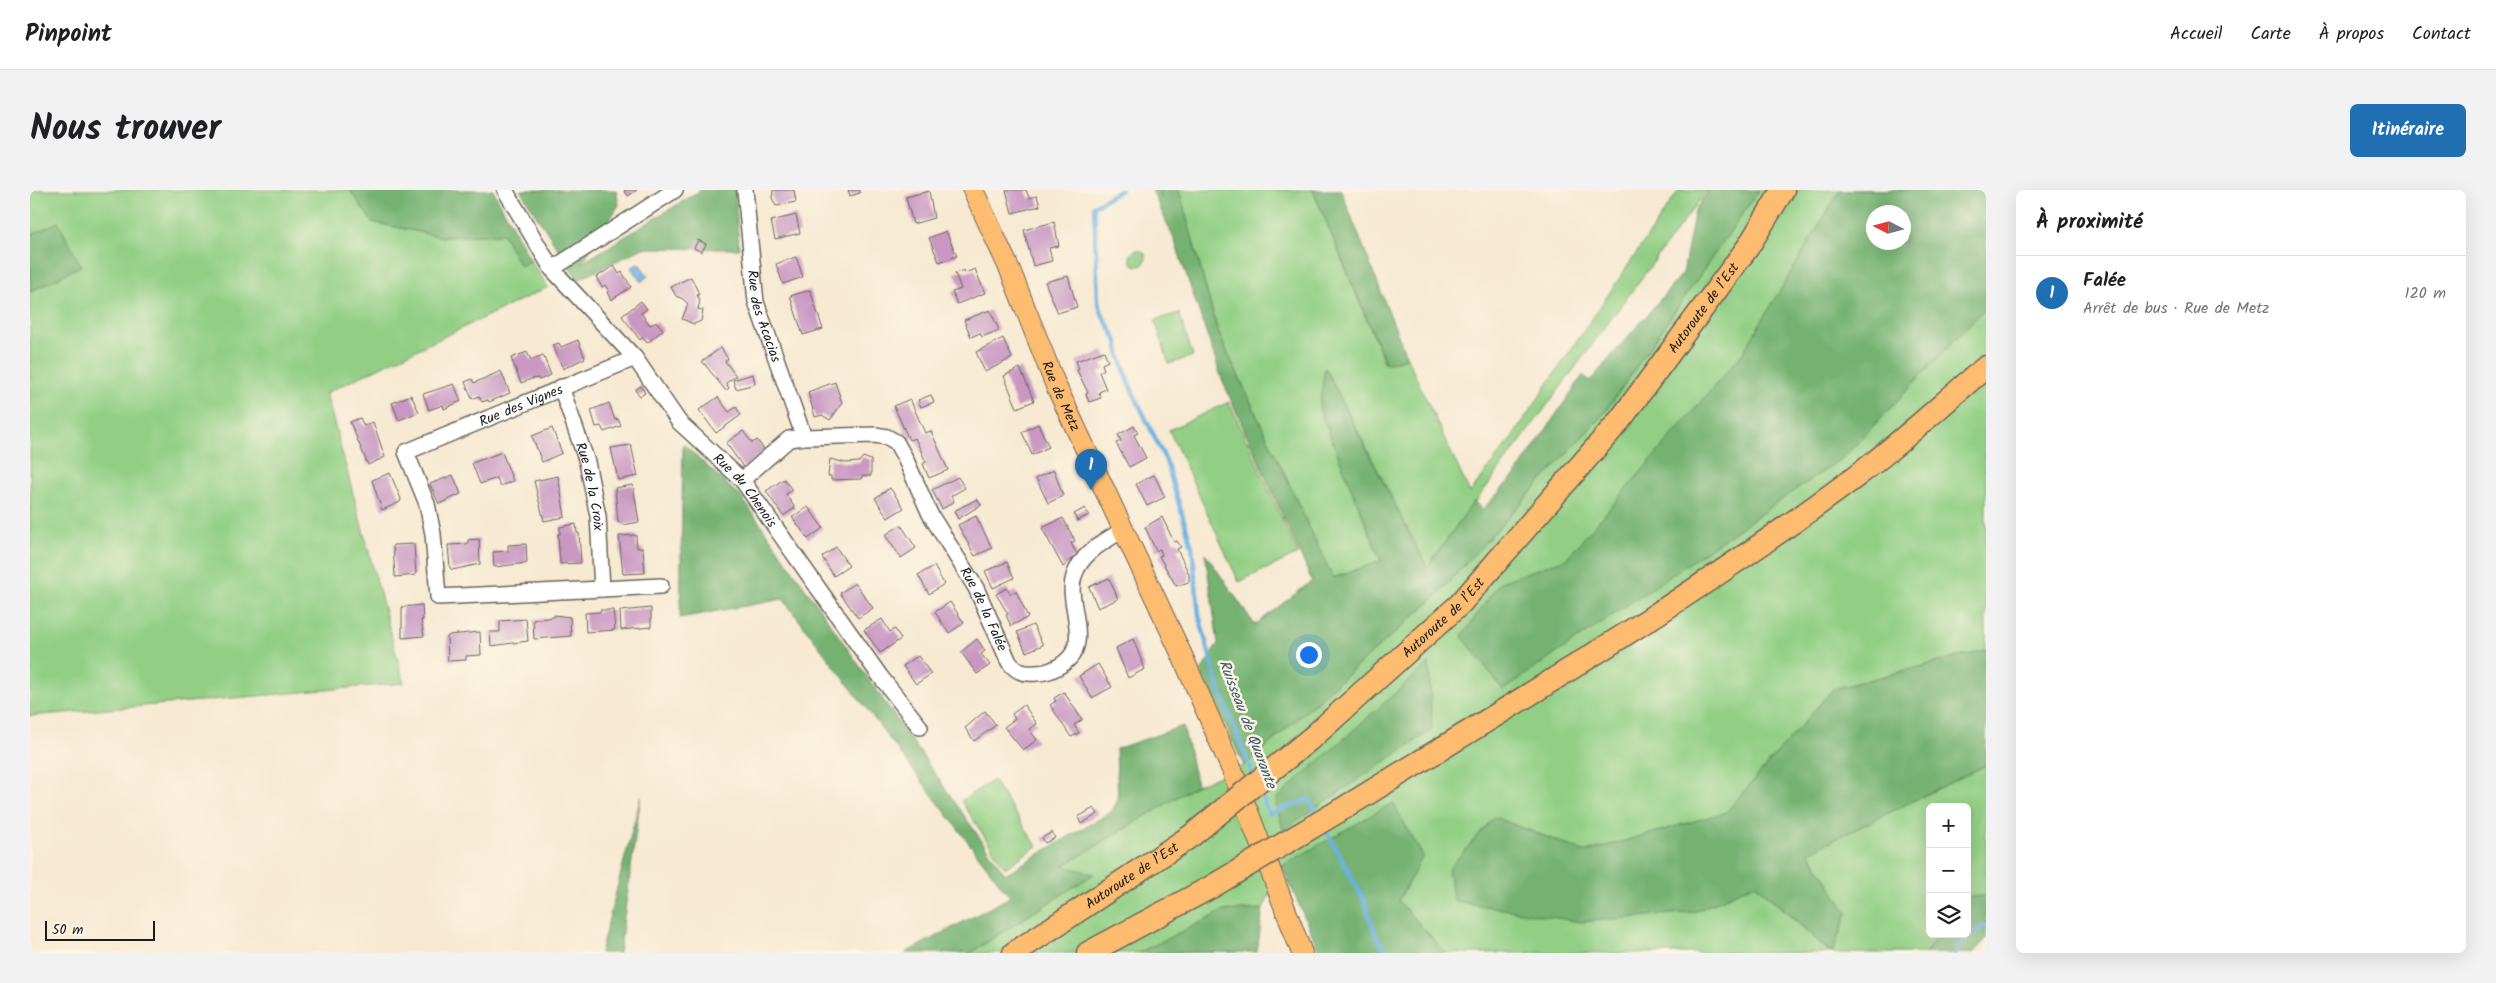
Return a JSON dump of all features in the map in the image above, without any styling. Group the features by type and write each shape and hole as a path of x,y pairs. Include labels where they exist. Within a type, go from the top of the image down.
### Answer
{"highway":[{"name":"Autoroute de l’Est","path":"1014,953 1191,836 1315,735 1460,604 1620,420 1748,247 1783,190"},
{"path":"1088,953 1213,886 1563,674 1763,543 1860,473 1986,367"}],"main road":[{"name":"Rue de Metz","path":"974,190 1010,270 1056,386 1181,653 1232,770 1302,953"}],"street":[{"name":"Rue du Chenois","path":"505,190 552,269 636,358 678,422 742,480 880,676 920,727"},
{"path":"552,269 674,190"},
{"name":"Rue des Acacias","path":"745,190 756,302 804,437"},
{"name":"Rue des Vignes","path":"602,589 438,597 427,504 406,452 561,387 636,358"},
{"name":"Rue de la Croix","path":"561,387 587,462 598,516 602,589"},
{"name":"Rue de la Falée","path":"804,437 875,436 887,437 896,442 930,514 976,588 1010,662 1016,670 1026,674 1042,673 1058,668 1074,652 1077,642 1077,626 1072,591 1073,576 1084,557 1123,530"},
{"path":"742,480 789,440 804,437"},
{"path":"602,589 661,586"}],"green space":[{"path":"30,190 350,190 373,222 443,237 503,234 520,265 531,261 548,287 326,393 404,683 30,716"},
{"path":"350,190 493,190 531,261 520,266 503,234 443,237 372,222"},
{"path":"520,190 616,190 619,205 582,263 701,190 735,190 739,249 643,248 578,280"},
{"path":"1152,190 1157,190 1161,198 1159,190 1179,190 1218,332 1333,578 1381,561 1319,408 1325,368 1427,567 1474,501 1483,509 1515,475 1583,375 1590,381 1683,273 1695,210 1709,190 1759,190 1605,412 1435,597 1244,766 1201,672 1218,643 1205,553 1255,625 1312,581 1223,382 1174,239"},
{"path":"1179,190 1313,190 1385,364 1407,358 1470,493 1510,440 1679,190 1707,190 1427,567 1326,369 1319,408 1381,561 1332,578 1218,332"},
{"path":"1313,190 1341,190 1407,358 1386,364"},
{"path":"1759,190 1986,190 1986,650 1833,689 1727,812 1586,852 1494,817 1694,912 1755,884 1831,953 1446,953 1398,901 1423,856 1282,866 1263,909 1224,911 1138,953 970,953 1094,874 1063,866 1197,785 1244,766 1435,597 1605,412"},
{"path":"1840,190 1986,190 1986,307 1844,457 1503,690 1462,636 1500,582 1566,559 1742,354"},
{"path":"58,222 81,266 30,292 30,235"},
{"path":"1135,250 1141,250 1146,255 1144,264 1135,266 1130,261 1130,255"},
{"path":"1179,313 1193,356 1169,364 1155,320"},
{"path":"1229,402 1298,554 1239,582 1169,430"},
{"path":"683,444 743,499 1005,874 1111,812 1118,800 1116,749 1183,726 1197,785 1063,866 1094,874 970,953 905,953 1010,897 783,599 680,618"},
{"path":"1986,650 1986,765 1809,852 1847,913 1832,953 1755,884 1694,912 1581,922 1454,901 1448,870 1494,817 1586,852 1726,812 1833,689"},
{"path":"1429,663 1432,730 1283,830 1275,800"},
{"path":"1986,765 1986,896 1971,897 1971,803 1926,803 1926,938 1935,938 1926,953 1832,953 1847,913 1809,852"},
{"path":"993,780 1037,846 1005,868 961,801"},
{"path":"641,796 619,953 600,953"},
{"path":"1393,803 1423,856 1398,901 1446,953 1320,953 1282,866"},
{"path":"1986,896 1986,939 1973,953 1926,953 1935,938 1971,938 1971,897"},
{"path":"1263,909 1257,952 1138,953 1224,911"}],"water":[{"path":"639,263 648,276 641,282 631,268"}],"building":[{"path":"624,190 637,190 628,196"},
{"path":"773,190 794,190 796,202 776,206 772,198"},
{"path":"848,190 860,190 860,193 850,196"},
{"path":"1006,190 1026,190 1029,198 1037,196 1040,206 1012,213"},
{"path":"929,191 934,218 913,224 906,197"},
{"path":"796,215 800,233 775,239 771,221"},
{"path":"1054,222 1059,246 1049,248 1052,261 1033,266 1024,230"},
{"path":"946,231 957,256 939,262 929,238"},
{"path":"698,240 706,244 702,252 694,248"},
{"path":"796,257 803,277 783,284 776,264"},
{"path":"614,266 619,274 622,272 631,287 611,300 607,292 609,291 605,285 602,287 596,277"},
{"path":"975,269 985,293 957,304 952,292 961,289 955,273 964,270 965,273"},
{"path":"1068,276 1077,307 1058,313 1045,282"},
{"path":"691,277 699,294 697,295 700,300 698,309 703,310 701,321 694,324 682,319 688,304 676,296 671,287"},
{"path":"810,290 823,329 803,335 790,296"},
{"path":"641,301 647,309 641,313 650,325 657,322 663,330 647,343 643,337 640,340 622,316"},
{"path":"990,310 999,330 982,337 980,333 971,337 964,320"},
{"path":"1003,338 1012,358 985,372 976,352"},
{"path":"578,340 585,358 563,369 553,345 559,343 561,347"},
{"path":"721,348 728,359 725,361 736,376 726,383 729,388 726,391 702,361"},
{"path":"1104,351 1108,361 1102,364 1104,370 1099,372 1106,389 1099,392 1101,398 1089,402 1086,394 1088,393 1077,370 1079,369 1076,361"},
{"path":"527,352 531,360 543,355 551,375 539,380 538,378 531,379 521,383 511,358"},
{"path":"1020,368 1034,401 1017,408 1004,376"},
{"path":"501,371 510,393 489,402 488,400 482,402 479,396 472,399 465,382 472,379 474,383"},
{"path":"753,374 755,384 736,389 733,380"},
{"path":"835,382 842,403 830,420 822,415 815,417 808,392"},
{"path":"454,384 461,401 444,409 443,405 429,410 423,394"},
{"path":"641,386 645,393 640,396 635,390"},
{"path":"411,395 419,412 399,420 392,403"},
{"path":"931,395 934,402 921,407 918,400"},
{"path":"718,397 729,412 736,407 741,415 716,433 699,410"},
{"path":"910,399 925,433 931,431 948,470 929,478 923,464 926,462 915,438 909,440 894,406"},
{"path":"609,403 615,420 618,419 621,426 604,432 601,426 596,427 591,410"},
{"path":"360,418 364,426 373,422 385,457 368,465 350,422"},
{"path":"1038,424 1049,447 1032,455 1022,432"},
{"path":"1134,426 1138,433 1134,435 1146,458 1129,467 1116,443 1121,441 1118,435"},
{"path":"552,428 562,453 542,462 532,436"},
{"path":"743,431 752,443 757,440 766,452 744,468 726,443"},
{"path":"631,445 638,476 618,480 611,448"},
{"path":"502,452 513,481 500,486 497,478 480,484 472,463"},
{"path":"863,457 871,460 871,476 862,476 861,479 831,480 831,476 828,476 830,459 846,463 859,462"},
{"path":"1054,470 1063,496 1048,503 1036,478"},
{"path":"390,473 401,499 400,502 382,510 372,480"},
{"path":"453,475 461,494 439,504 430,484"},
{"path":"1154,475 1165,497 1147,506 1136,484"},
{"path":"558,476 565,517 544,521 534,481"},
{"path":"958,477 965,488 951,496 954,502 942,509 932,490"},
{"path":"784,479 792,490 786,494 795,508 783,516 766,491"},
{"path":"633,485 639,522 623,525 618,521 615,488"},
{"path":"890,488 904,508 888,518 875,498"},
{"path":"977,499 981,505 958,519 954,511"},
{"path":"808,507 823,528 808,539 792,517"},
{"path":"1085,508 1089,515 1077,521 1074,514"},
{"path":"976,516 992,548 975,556 958,525"},
{"path":"1162,517 1174,542 1177,541 1181,547 1177,549 1189,574 1189,582 1176,586 1159,556 1162,555 1160,549 1156,551 1145,527"},
{"path":"1063,518 1075,541 1071,543 1077,554 1063,567 1042,528"},
{"path":"576,524 577,533 579,533 581,563 560,564 558,534 560,534 560,527"},
{"path":"901,525 916,548 901,558 885,535"},
{"path":"636,535 637,548 643,548 645,573 623,574 619,536"},
{"path":"479,539 480,564 452,570 450,568 448,545 468,544 468,540"},
{"path":"414,544 416,575 395,577 393,545"},
{"path":"526,544 527,563 494,567 493,552 508,551 508,545"},
{"path":"836,547 849,566 834,576 822,557"},
{"path":"1007,562 1014,578 993,588 985,571"},
{"path":"934,566 944,584 929,594 918,575"},
{"path":"1109,578 1118,599 1098,608 1089,587"},
{"path":"855,583 873,608 858,618 840,593"},
{"path":"1007,588 1010,594 1016,591 1028,617 1011,626 1006,615 1008,614 996,594"},
{"path":"950,602 964,623 949,633 935,612"},
{"path":"422,605 423,620 421,620 424,636 402,638 402,607"},
{"path":"651,608 651,627 621,630 620,611"},
{"path":"600,610 613,610 615,630 586,632 585,613 600,612"},
{"path":"554,615 570,617 571,636 534,639 533,620 554,617"},
{"path":"526,619 528,641 491,646 490,632 500,632 500,621"},
{"path":"882,619 890,632 895,629 901,639 880,653 864,630"},
{"path":"1033,625 1043,645 1026,652 1017,632"},
{"path":"480,632 481,655 466,656 466,660 448,661 447,637 449,635"},
{"path":"977,639 985,651 981,654 990,665 977,674 961,652"},
{"path":"1133,639 1145,669 1128,678 1116,648"},
{"path":"918,656 931,674 916,684 903,666"},
{"path":"1098,664 1112,687 1092,698 1079,676"},
{"path":"1064,692 1082,720 1074,725 1079,733 1071,737 1050,705 1056,701 1054,698"},
{"path":"1024,705 1037,724 1029,729 1037,740 1023,750 1004,727 1015,719 1012,714"},
{"path":"985,711 996,725 974,741 965,728"},
{"path":"1094,808 1098,814 1081,824 1078,817"},
{"path":"1052,832 1055,838 1045,843 1042,838"}],"waterway":[{"name":"Ruisseau de Quarante","path":"1121,190 1094,206 1098,301 1103,316 1117,341 1120,357 1130,386 1166,461 1192,547 1199,615 1218,687 1254,777"},
{"name":"Ruisseau de Quarante","path":"1259,789 1269,814 1309,799 1318,816"},
{"name":"Ruisseau de Quarante","path":"1324,827 1363,898 1377,938 1389,953"},
{"path":"1955,953 1967,936 1986,925"}],"place":[{"name":"Falée","path":"1091,490"}]}
